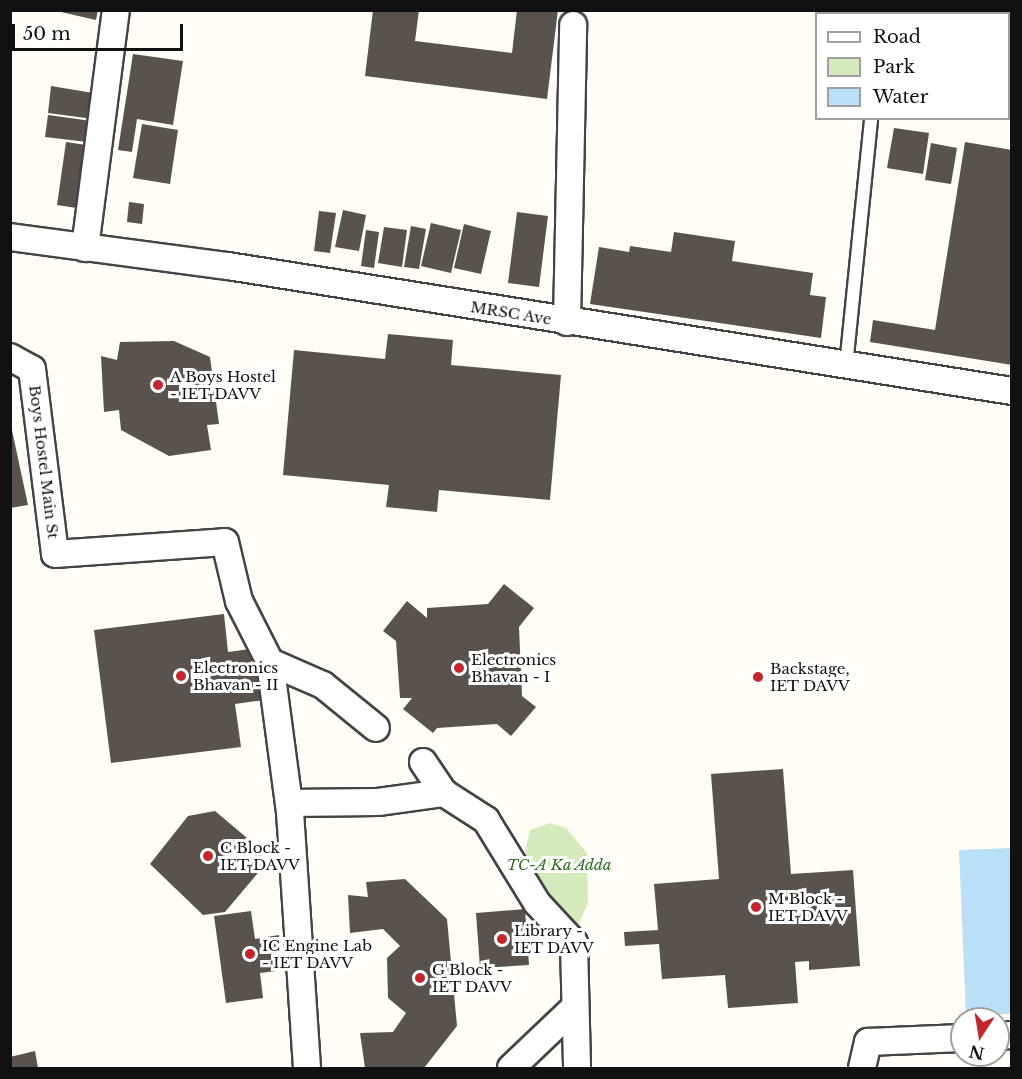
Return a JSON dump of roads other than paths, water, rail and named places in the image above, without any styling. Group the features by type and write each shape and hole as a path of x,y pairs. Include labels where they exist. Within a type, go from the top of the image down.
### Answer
{"street":[{"path":"85,248 116,10"},
{"path":"567,322 573,25"},
{"name":"MRSC Ave","path":"10,237 228,266 567,322 1011,391"},
{"name":"Boys Hostel Main St","path":"10,357 32,369 55,554 225,542 238,601 270,662"},
{"path":"270,662 323,685 376,728"},
{"path":"270,662 289,803 307,1068"},
{"path":"423,762 444,793 486,820 537,903 574,943 573,1009 577,1068"},
{"path":"289,803 378,802 444,793"},
{"path":"511,1068 573,1009"},
{"path":"862,1068 868,1042 950,1039"}],"lane":[{"path":"846,366 871,120"}],"water":[{"path":"1011,848 1011,1014 1010,1007 966,1007 959,850"}],"place":[{"name":"A Boys Hostel - IET DAVV","path":"158,385"},
{"name":"Electronics Bhavan - I","path":"459,668"},
{"name":"Electronics Bhavan - II","path":"181,676"},
{"name":"Backstage, IET DAVV","path":"758,677"},
{"name":"C Block - IET DAVV","path":"208,856"},
{"name":"M Block - IET DAVV","path":"756,907"},
{"name":"Library - IET DAVV","path":"502,939"},
{"name":"IC Engine Lab - IET DAVV","path":"250,954"},
{"name":"G Block - IET DAVV","path":"420,978"}],"park label":[{"name":"TC-A Ka Adda","path":"559,865"}]}
